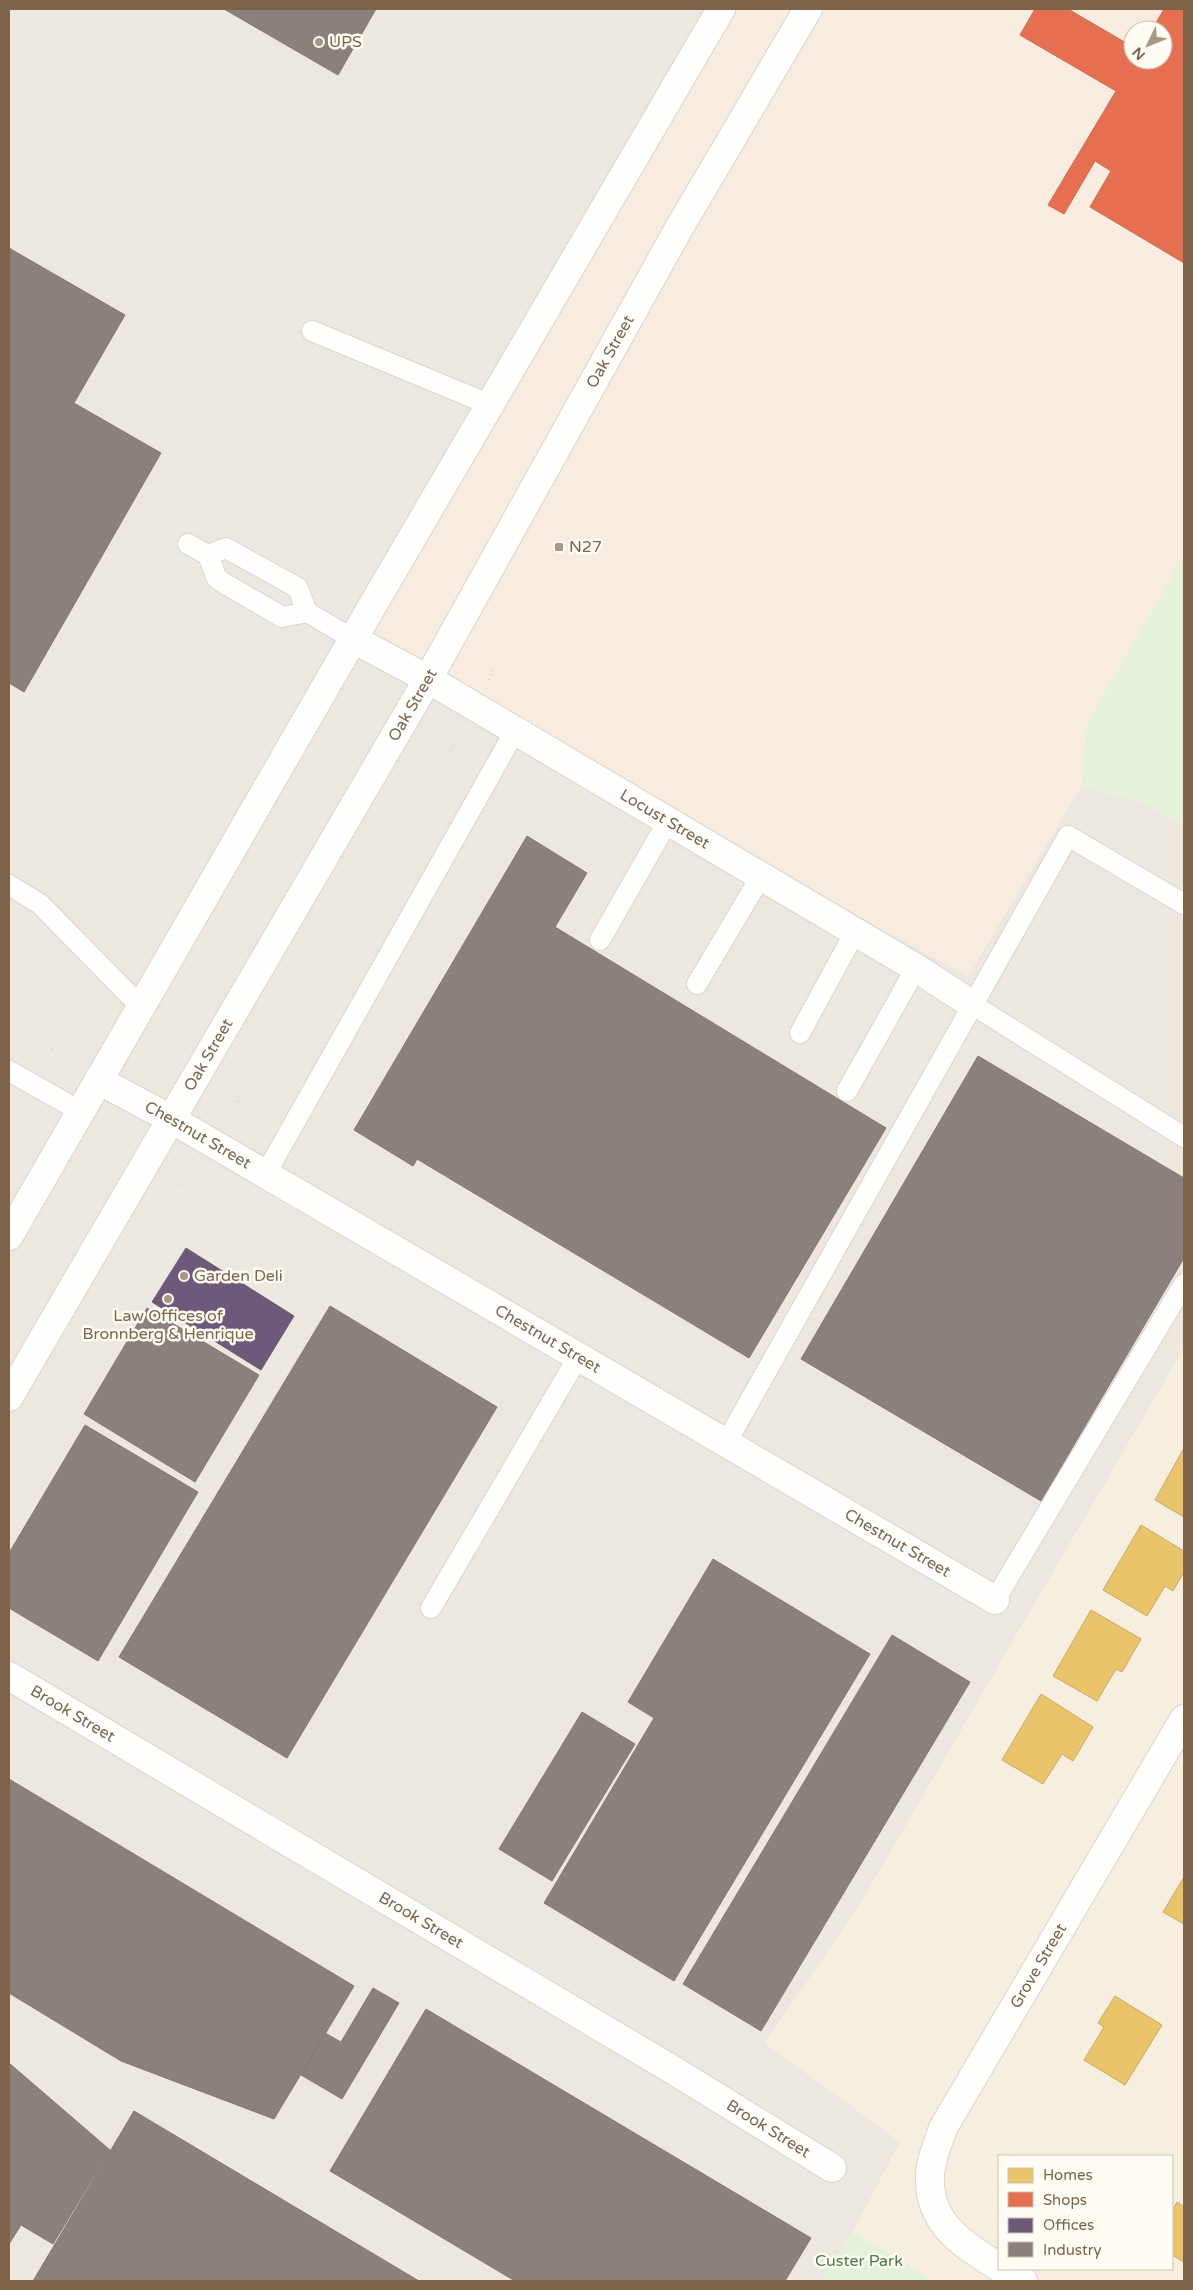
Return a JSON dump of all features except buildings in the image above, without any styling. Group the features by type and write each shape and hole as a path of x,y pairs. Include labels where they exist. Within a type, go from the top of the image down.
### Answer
{"street":[{"path":"9,1236 353,639 721,9"},
{"name":"Oak Street","path":"9,1397 428,680 678,230 808,9"},
{"name":"Locust Street","path":"353,639 428,680 668,821 916,968 973,1004"},
{"name":"Chestnut Street","path":"98,1080 170,1119 996,1600"},
{"name":"Brook Street","path":"9,1676 673,2070 832,2168"},
{"name":"Grove Street","path":"998,2267 960,2242 942,2223 931,2198 929,2175 943,2128 1184,1720"},
{"path":"1004,2270 1023,2281"}],"lane":[{"path":"312,331 491,405"},
{"path":"188,544 208,555 217,579 282,617 307,612"},
{"path":"208,555 226,548 298,588 307,612 353,639"},
{"path":"265,1175 515,731"},
{"path":"600,940 668,821"},
{"path":"726,1443 1068,836 1184,904"},
{"path":"697,984 761,876"},
{"path":"9,885 40,904 141,1007"},
{"path":"800,1033 855,932"},
{"path":"847,1091 916,968"},
{"path":"973,1004 1184,1136"},
{"path":"9,1071 80,1112"},
{"path":"996,1600 1184,1284"},
{"path":"431,1608 578,1357"}],"path":[{"path":"488,682 494,667"},
{"path":"451,750 455,744"},
{"path":"52,1050 56,1041"},
{"path":"237,1102 240,1096"},
{"path":"181,1186 185,1177"}],"shaded area":[{"path":"9,9 729,9 359,645 968,976 1081,786 1144,802 1184,826 1184,1348 860,1904 765,2043 900,2142 853,2232 821,2281 9,2281"},
{"path":"729,9 1184,9 1184,555 1087,723 1081,786 968,976 358,645"},
{"path":"1184,1348 1184,2281 935,2281 853,2232 899,2142 765,2043 999,1666"}],"green space":[{"path":"1184,555 1184,826 1144,802 1081,786 1087,723"},
{"name":"Custer Park","path":"853,2232 935,2281 821,2281"}],"place":[{"name":"UPS","path":"319,42"},
{"name":"N27","path":"559,547"},
{"name":"Garden Deli","path":"184,1276"},
{"name":"Law Offices of Bronnberg & Henrique","path":"168,1299"}]}
